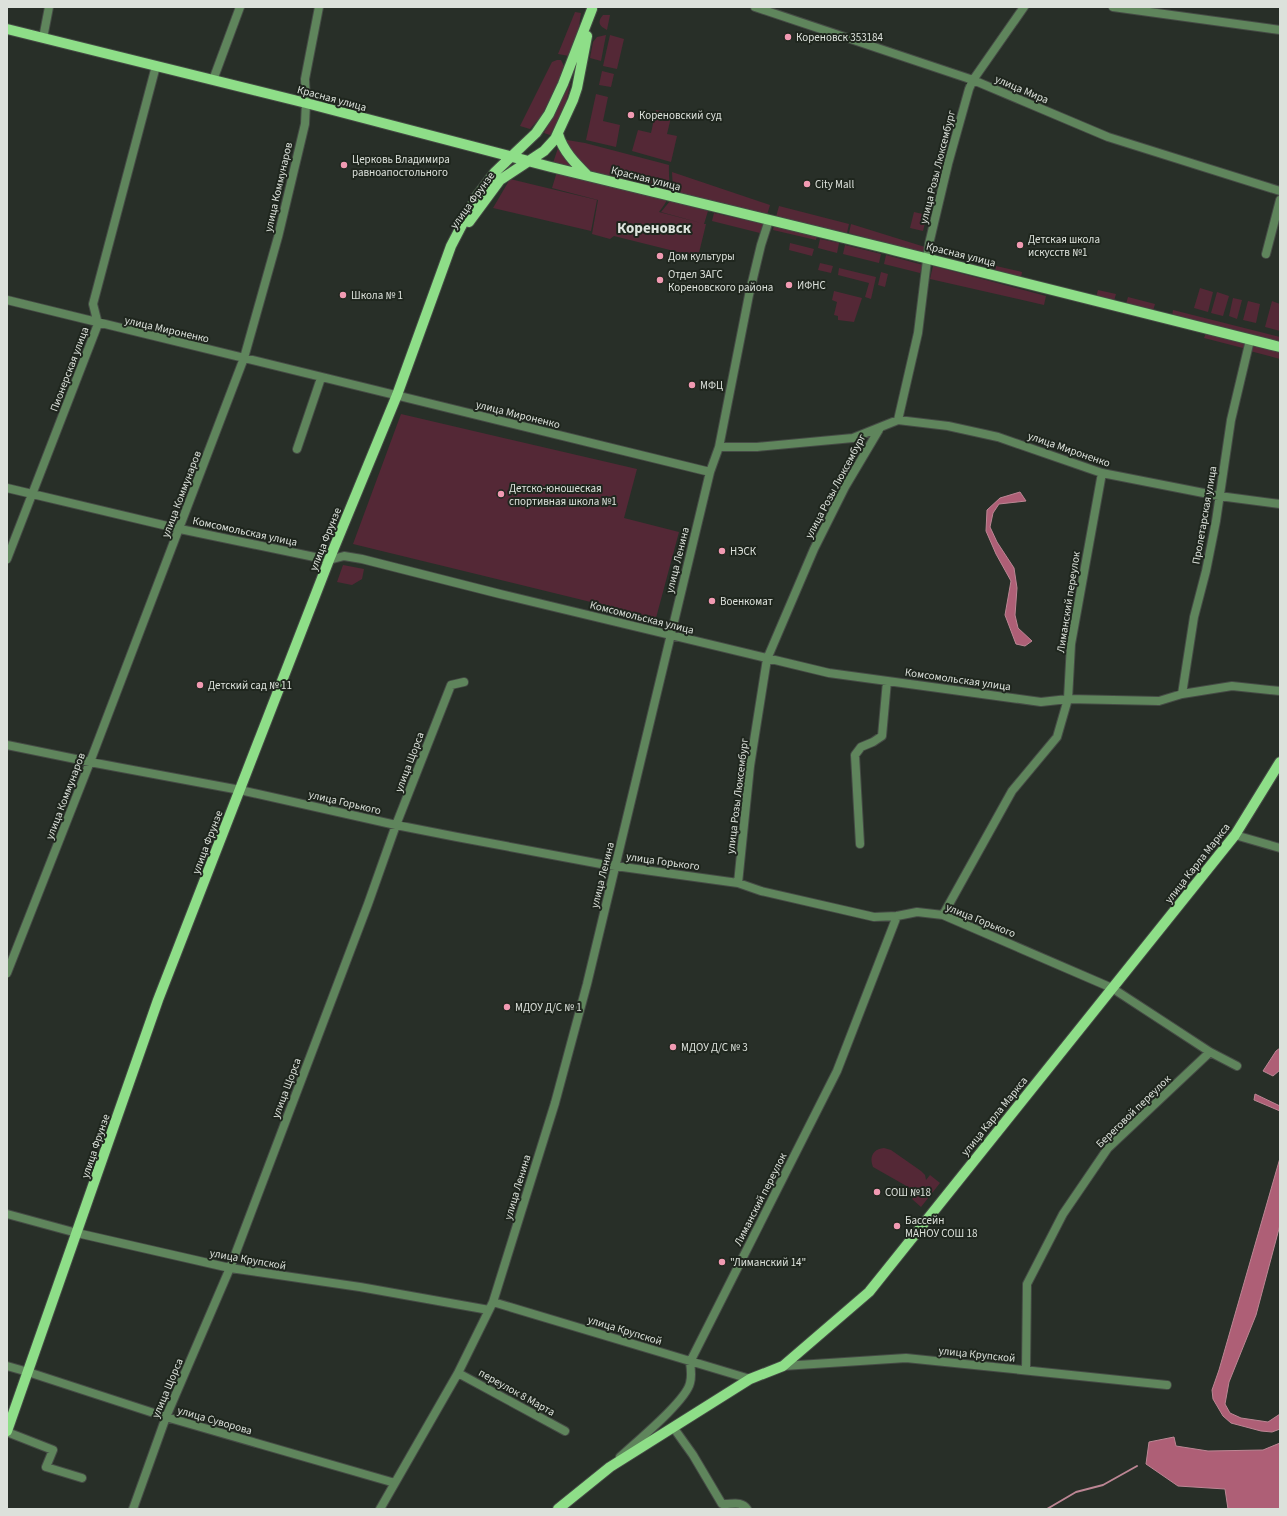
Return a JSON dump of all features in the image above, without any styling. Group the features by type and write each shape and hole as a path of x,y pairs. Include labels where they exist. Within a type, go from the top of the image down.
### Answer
{"main road":[{"name":"улица Фрунзе","path":"444,266 470,220 500,180 544,151 558,134 568,114 577,88 593,8"},
{"name":"улица Фрунзе","path":"7,1432 158,1000 329,560 397,395 451,246 476,196 491,177 536,132 549,114 563,84 593,8"},
{"name":"Красная улица","path":"7,29 306,103 527,161 926,258 1280,347"},
{"path":"558,134 564,148 571,158 589,176"},
{"name":"улица Карла Маркса","path":"558,1509 610,1467 750,1379 783,1366 869,1292 1235,835 1280,762"}],"street":[{"path":"43,38 49,7"},
{"path":"213,80 240,7"},
{"name":"улица Коммунаров","path":"7,973 180,529 244,358 278,237 305,124 305,79 319,7"},
{"name":"улица Мира","path":"755,7 973,80 1108,137 1280,191"},
{"name":"улица Розы Люксембург","path":"738,883 750,766 767,659 814,549 845,487 880,428 898,420 918,333 920,286 926,258 948,164 969,89 973,80 1024,7"},
{"path":"1113,7 1280,30"},
{"name":"Пионерская улица","path":"7,559 98,324 93,304 156,66"},
{"path":"1266,254 1280,200"},
{"name":"улица Ленина","path":"380,1509 458,1373 491,1306 555,1103 587,984 710,472 719,447 749,295 761,245 769,220"},
{"name":"улица Мироненко","path":"7,300 98,324 244,358 710,472"},
{"name":"Пролетарская улица","path":"1182,694 1194,617 1211,546 1231,420 1250,340"},
{"path":"297,449 321,378"},
{"name":"улица Мироненко","path":"898,420 948,426 998,437 1102,473 1219,496 1280,504"},
{"path":"719,447 757,447 853,438 880,428"},
{"name":"Лиманский переулок","path":"943,915 1012,791 1057,737 1068,699 1071,644 1102,473"},
{"name":"Комсомольская улица","path":"7,488 180,529 329,560 344,556 362,559 500,594 829,673 1041,702 1068,699 1159,701 1182,694 1232,686 1280,691"},
{"path":"860,844 855,755 861,747 882,736 887,681"},
{"name":"улица Щорса","path":"133,1509 166,1417 230,1268 368,904 396,825 451,686 464,682"},
{"name":"улица Горького","path":"7,745 240,790 396,825 601,864 738,883 761,891 874,917 897,916 916,912 943,915 1112,988 1210,1052 1237,1066"},
{"path":"1235,835 1280,848"},
{"name":"Лиманский переулок","path":"610,1467 678,1403 690,1384 690,1362 837,1071 897,916"},
{"name":"Береговой переулок","path":"1026,1370 1027,1284 1063,1214 1108,1148 1210,1052"},
{"name":"улица Крупской","path":"7,1214 77,1233 230,1268 491,1306 750,1379"},
{"name":"улица Крупской","path":"783,1366 906,1358 1167,1385"},
{"name":"улица Суворова","path":"7,1366 166,1417 395,1483"},
{"name":"переулок 8 Марта","path":"458,1373 565,1431"},
{"path":"673,1427 693,1455 722,1504 738,1503 744,1505 747,1509"},
{"path":"7,1432 53,1450 46,1467 82,1478"}],"shaded area":[{"path":"575,12 581,13 578,32 569,56 558,54"},
{"path":"603,15 610,15 607,30 600,24 600,20"},
{"path":"606,35 601,61 590,58 593,42 597,37"},
{"path":"610,35 624,39 617,69 603,66"},
{"path":"561,60 565,68 542,115 530,129 520,126 552,62"},
{"path":"602,71 614,74 611,87 599,85"},
{"path":"571,82 564,109 550,135 544,133"},
{"path":"596,94 608,97 603,121 620,125 616,147 586,140"},
{"path":"656,110 672,113 667,134 677,136 671,162 632,151 638,130 651,133"},
{"path":"561,139 585,143 669,165 670,190 664,205 659,212 701,223 661,212 670,201 708,211 698,257 614,236 610,239 592,234 598,200 552,188 559,165 553,163"},
{"path":"672,172 770,205 767,215 673,191"},
{"path":"510,179 597,200 591,231 493,208"},
{"path":"779,206 849,224 847,233 776,217"},
{"path":"914,212 927,215 923,231 910,228"},
{"path":"714,213 763,224 760,233 712,221"},
{"path":"851,224 925,247 924,254 849,233"},
{"path":"774,225 817,235 816,240 773,230"},
{"path":"820,239 839,243 837,253 818,248"},
{"path":"790,243 814,249 812,256 789,250"},
{"path":"845,245 881,254 879,263 843,254"},
{"path":"886,255 923,265 920,273 884,264"},
{"path":"820,263 833,266 831,273 818,270"},
{"path":"933,266 1046,296 1044,305 930,279"},
{"path":"996,266 1022,272 1021,277 995,271"},
{"path":"839,268 876,277 871,299 865,297 869,283 838,275"},
{"path":"881,272 888,274 885,287 878,285"},
{"path":"1200,288 1213,292 1208,312 1194,308"},
{"path":"1098,290 1116,294 1114,301 1096,297"},
{"path":"834,291 862,298 854,322 838,320 838,316 834,315 837,302 832,300"},
{"path":"1217,292 1229,296 1223,316 1211,313"},
{"path":"1128,297 1155,304 1153,311 1126,304"},
{"path":"1233,298 1242,300 1237,319 1229,316"},
{"path":"1248,301 1260,304 1256,323 1243,320"},
{"path":"1272,301 1280,304 1280,331 1265,327"},
{"path":"1173,310 1280,337 1280,343 1172,316"},
{"path":"1206,333 1245,343 1243,348 1204,338"},
{"path":"1252,343 1280,351 1280,359 1250,351"},
{"name":"Детско-юношеская спортивная школа №1","path":"401,414 637,469 624,518 679,532 656,618 353,544"},
{"path":"1020,492 1026,501 999,504 993,513 990,527 997,542 1014,568 1017,588 1015,615 1018,628 1032,641 1025,646 1016,644 1005,615 1011,581 996,554 986,531 987,510 1000,498"},
{"path":"343,565 364,569 362,579 352,585 337,582"},
{"path":"1280,1048 1280,1070 1273,1076 1263,1071 1276,1051"},
{"path":"1255,1094 1280,1106 1280,1111 1254,1100"},
{"path":"884,1148 891,1150 921,1171 925,1175 926,1180 930,1175 940,1183 921,1207 912,1199 917,1192 873,1167 871,1160 873,1154 877,1150"},
{"path":"1280,1158 1280,1225 1256,1315 1229,1382 1225,1404 1230,1413 1241,1418 1268,1422 1280,1414 1280,1429 1272,1432 1261,1431 1231,1423 1223,1416 1213,1399 1212,1390"},
{"path":"1174,1437 1176,1446 1208,1451 1263,1450 1280,1443 1280,1509 1228,1509 1225,1489 1178,1486 1146,1464 1149,1442"}],"waterway":[{"path":"1047,1509 1076,1492 1103,1485 1137,1466"}],"place":[{"name":"Кореновск 353184","path":"788,37"},
{"name":"Кореновский суд","path":"631,115"},
{"name":"Церковь Владимира равноапостольного","path":"344,165"},
{"name":"City Mall","path":"807,184"},
{"name":"Детская школа искусств №1","path":"1020,245"},
{"name":"Дом культуры","path":"660,256"},
{"name":"Отдел ЗАГС Кореновского района","path":"660,280"},
{"name":"ИФНС","path":"789,285"},
{"name":"Школа № 1","path":"343,295"},
{"name":"МФЦ","path":"692,385"},
{"name":"Детско-юношеская спортивная школа №1","path":"501,494"},
{"name":"НЭСК","path":"722,551"},
{"name":"Военкомат","path":"712,601"},
{"name":"Детский сад № 11","path":"200,685"},
{"name":"МДОУ Д/С № 1","path":"507,1007"},
{"name":"МДОУ Д/С № 3","path":"673,1047"},
{"name":"СОШ №18","path":"877,1192"},
{"name":"Бассейн МАНОУ СОШ 18","path":"897,1226"},
{"name":"\"Лиманский 14\"","path":"722,1262"}],"district":[{"name":"Кореновск","path":"654,228"}]}
